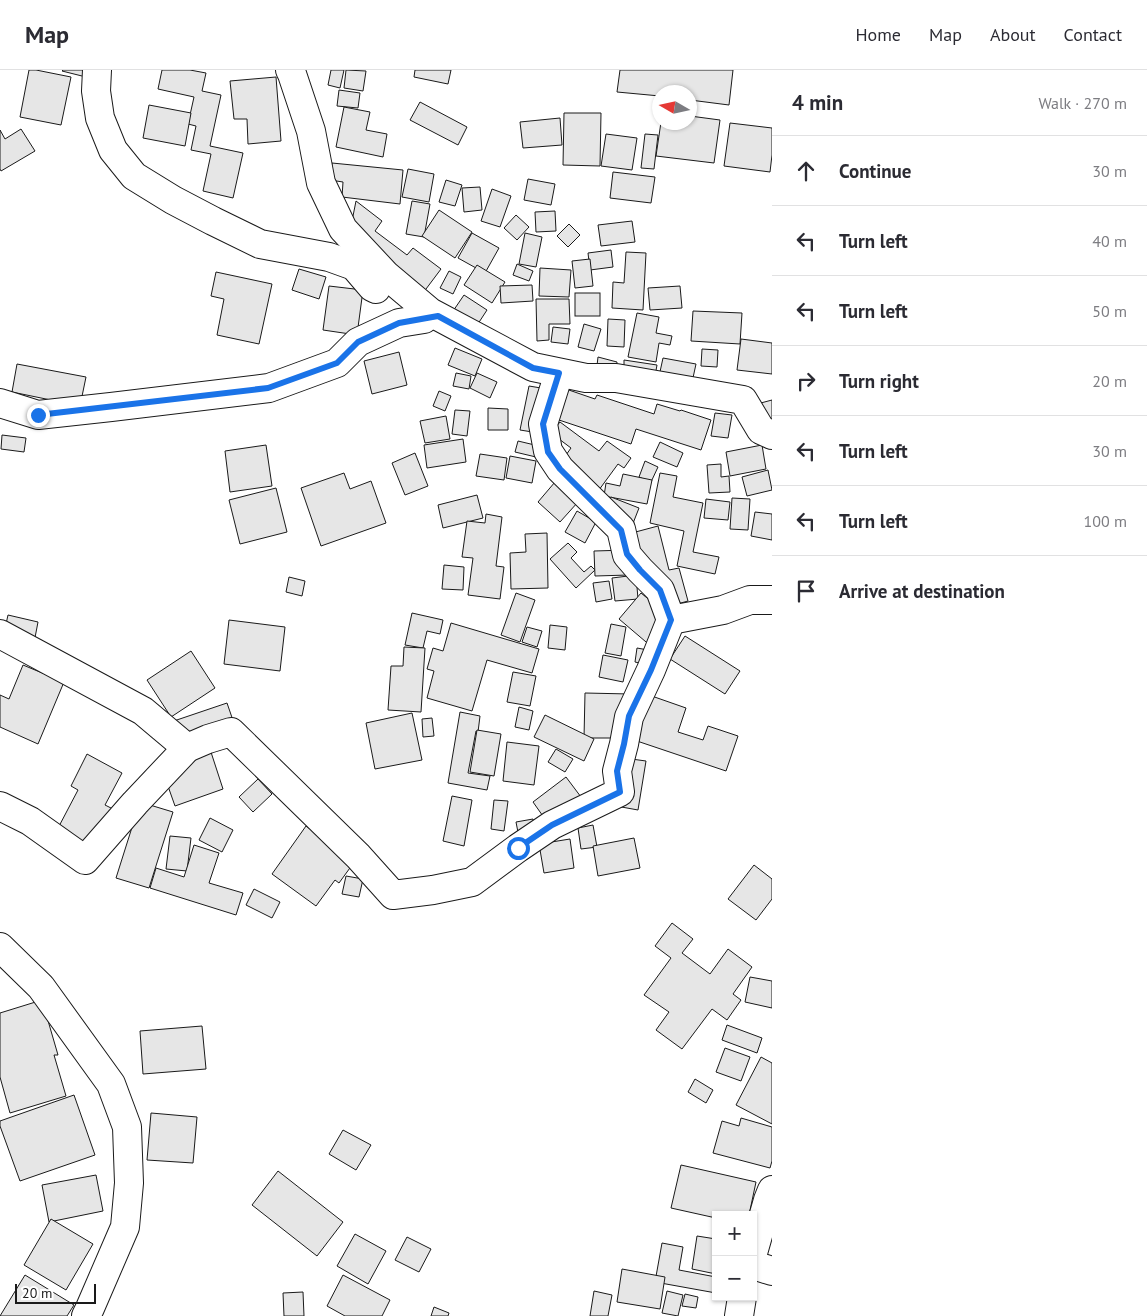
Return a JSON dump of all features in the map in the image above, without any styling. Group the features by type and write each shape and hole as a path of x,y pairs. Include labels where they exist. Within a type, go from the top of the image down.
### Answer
{"street":[{"path":"97,70 96,91 100,118 113,150 134,176 189,209 260,244 329,257 354,266 372,287 533,368 586,378 616,378 743,400 761,430 772,435"},
{"path":"290,70 311,130 321,183 343,229 386,275 430,312 431,318"},
{"path":"0,403 38,415 268,388 337,363 358,342 399,323 431,318"},
{"path":"0,806 30,821 85,860 134,803 187,748 231,732 358,856 393,894 433,890 472,882 552,825 620,792 617,771 629,716 651,670 671,620 660,590 627,554 621,530 560,469 548,452 543,424 559,373"},
{"path":"671,620 723,610 750,600 772,600"},
{"path":"0,634 143,711 187,748"},
{"path":"0,947 41,987 111,1084 127,1127 129,1182 125,1227 86,1316"},
{"path":"757,1239 772,1190"},
{"path":"757,1266 772,1271"},
{"path":"739,1316 741,1301"}],"building":[{"path":"29,70 71,77 61,125 20,117"},
{"path":"63,70 88,70 86,77"},
{"path":"162,70 190,70 206,73 202,91 221,95 210,146 243,153 233,198 203,191 211,154 191,150 196,126 188,124 194,97 158,89"},
{"path":"331,70 344,70 340,88 328,85"},
{"path":"346,70 366,71 363,91 344,88"},
{"path":"415,70 451,70 448,84 414,77"},
{"path":"620,70 733,70 729,105 697,101 697,85 652,85 652,95 617,92"},
{"path":"276,77 281,141 248,144 247,119 234,119 230,81"},
{"path":"339,90 360,93 358,108 337,106"},
{"path":"420,102 467,127 458,145 410,120"},
{"path":"149,105 191,113 185,146 143,138"},
{"path":"344,107 370,112 366,130 387,134 383,157 336,147"},
{"path":"564,113 601,113 600,166 563,165"},
{"path":"697,117 720,120 714,163 656,156 660,130 697,130"},
{"path":"560,118 562,145 523,148 520,122"},
{"path":"730,123 772,128 770,172 724,166"},
{"path":"21,129 35,151 1,171 0,130 5,139"},
{"path":"606,134 637,138 632,170 601,166"},
{"path":"645,134 658,135 654,169 641,168"},
{"path":"332,163 403,170 400,204 342,197 343,182 330,180"},
{"path":"408,169 434,174 429,202 402,197"},
{"path":"613,172 655,177 651,203 610,198"},
{"path":"528,179 555,184 551,205 524,200"},
{"path":"446,180 462,185 455,206 439,202"},
{"path":"480,187 482,210 464,212 462,188"},
{"path":"492,189 511,196 500,227 481,221"},
{"path":"356,201 382,221 375,231 407,255 413,248 441,269 423,293 350,231"},
{"path":"412,201 430,204 424,237 406,234"},
{"path":"439,210 472,232 455,258 422,236"},
{"path":"555,211 556,231 536,232 535,212"},
{"path":"516,215 529,227 517,240 504,228"},
{"path":"632,221 635,242 601,246 598,225"},
{"path":"569,224 580,235 568,247 557,236"},
{"path":"472,233 499,248 485,273 458,258"},
{"path":"525,233 542,237 536,267 519,264"},
{"path":"611,250 613,267 590,270 588,253"},
{"path":"626,252 646,253 643,310 612,308 613,282 624,283"},
{"path":"590,259 593,286 575,288 572,261"},
{"path":"517,264 533,271 529,281 513,275"},
{"path":"477,265 505,282 492,303 464,285"},
{"path":"540,268 571,270 569,297 539,296"},
{"path":"299,269 326,277 319,299 292,290"},
{"path":"449,271 461,277 453,294 440,288"},
{"path":"216,272 272,284 259,344 217,335 224,299 211,296"},
{"path":"532,285 533,301 501,303 500,286"},
{"path":"329,286 363,290 357,335 323,330"},
{"path":"680,286 682,308 650,310 648,288"},
{"path":"575,293 600,293 600,316 575,316"},
{"path":"464,295 487,310 472,333 449,317"},
{"path":"536,299 569,299 570,324 549,324 549,340 537,341"},
{"path":"693,311 742,313 740,344 691,341"},
{"path":"637,313 659,317 656,333 672,336 670,345 659,343 656,362 628,357"},
{"path":"608,319 625,320 624,347 607,346"},
{"path":"584,324 601,329 594,351 578,347"},
{"path":"553,327 570,329 568,344 551,342"},
{"path":"741,339 772,343 772,374 737,370"},
{"path":"455,348 482,359 475,376 448,365"},
{"path":"702,349 718,350 717,367 701,366"},
{"path":"399,352 407,385 372,394 364,361"},
{"path":"598,357 617,362 616,373 596,374"},
{"path":"663,358 696,364 691,387 658,381"},
{"path":"624,360 657,365 655,376 624,374"},
{"path":"17,364 86,377 80,406 12,392"},
{"path":"456,373 471,376 469,389 453,386"},
{"path":"477,373 497,382 490,398 470,388"},
{"path":"529,386 553,390 545,434 520,430"},
{"path":"563,388 595,399 597,395 654,414 657,404 711,420 701,450 636,429 631,444 553,418"},
{"path":"439,391 451,396 445,411 433,406"},
{"path":"772,400 772,421 762,423 757,404"},
{"path":"488,408 508,409 508,430 488,430"},
{"path":"455,410 470,411 467,436 452,434"},
{"path":"715,413 732,415 728,438 711,436"},
{"path":"446,416 450,439 425,443 420,421"},
{"path":"560,422 599,451 607,441 631,458 624,468 618,464 596,494 551,476 571,448 551,433"},
{"path":"2,435 26,438 24,452 1,449"},
{"path":"463,439 466,462 427,468 424,445"},
{"path":"518,441 539,446 536,457 515,452"},
{"path":"660,442 683,453 677,467 653,457"},
{"path":"266,445 272,486 230,492 225,451"},
{"path":"762,445 766,469 730,476 726,452"},
{"path":"415,453 428,486 405,495 392,463"},
{"path":"480,454 507,458 504,480 476,476"},
{"path":"510,456 536,461 532,483 506,478"},
{"path":"645,461 658,467 651,482 639,477"},
{"path":"721,464 721,477 729,476 730,492 709,493 707,465"},
{"path":"768,470 772,490 747,496 742,477"},
{"path":"344,473 350,489 371,481 386,523 321,546 301,488"},
{"path":"660,473 677,476 673,497 703,503 693,552 719,557 715,574 677,566 684,531 650,523"},
{"path":"623,474 652,480 647,504 604,496 606,483 620,486"},
{"path":"555,482 578,502 560,522 538,502"},
{"path":"276,488 287,532 240,544 229,500"},
{"path":"477,495 483,518 443,528 438,505"},
{"path":"611,497 639,508 630,531 603,520"},
{"path":"732,498 750,499 748,530 730,529"},
{"path":"706,499 730,502 728,520 704,518"},
{"path":"577,511 596,522 585,543 565,532"},
{"path":"755,512 772,514 772,540 751,536"},
{"path":"486,514 502,517 496,566 504,567 500,599 468,595 473,558 462,557 467,521 485,523"},
{"path":"658,526 669,570 679,568 688,601 649,612 628,534"},
{"path":"547,533 548,588 511,589 510,553 526,552 525,534"},
{"path":"568,543 577,552 571,558 584,572 591,566 595,570 576,588 550,559"},
{"path":"628,550 629,575 595,576 594,551"},
{"path":"444,565 464,567 463,590 442,589"},
{"path":"636,575 638,599 615,601 612,578"},
{"path":"289,577 305,581 302,596 286,592"},
{"path":"609,581 612,599 596,602 593,583"},
{"path":"516,593 535,600 520,642 501,635"},
{"path":"641,593 681,626 659,653 619,619"},
{"path":"412,613 443,620 440,634 427,631 423,648 405,645"},
{"path":"8,615 38,622 33,648 2,642"},
{"path":"229,620 285,627 280,671 224,664"},
{"path":"451,623 539,649 532,673 487,660 472,711 427,698 434,671 427,669 433,648 443,651"},
{"path":"611,624 626,627 621,656 605,653"},
{"path":"550,625 567,627 565,650 548,648"},
{"path":"527,627 542,631 537,647 522,642"},
{"path":"685,636 740,671 725,694 670,659"},
{"path":"404,647 425,648 421,712 388,710 391,666 403,666"},
{"path":"637,648 659,652 656,667 635,662"},
{"path":"191,651 215,688 171,717 147,680"},
{"path":"603,655 628,660 623,682 599,677"},
{"path":"23,665 64,682 38,744 0,727 0,695 9,699"},
{"path":"513,672 536,676 530,706 507,702"},
{"path":"585,693 630,694 630,731 612,731 612,738 584,738"},
{"path":"646,694 686,708 678,732 703,740 708,726 738,736 726,771 631,739"},
{"path":"227,703 238,735 209,746 223,789 175,806 163,772 173,768 159,726"},
{"path":"519,707 533,711 529,730 515,727"},
{"path":"460,712 480,716 468,773 490,776 487,790 448,783"},
{"path":"412,713 422,760 375,769 366,723"},
{"path":"545,715 594,739 584,761 534,737"},
{"path":"432,718 434,736 423,737 422,719"},
{"path":"477,730 501,734 494,776 470,772"},
{"path":"507,742 539,746 534,785 503,781"},
{"path":"556,749 573,759 565,772 548,762"},
{"path":"87,754 122,773 105,805 119,812 99,852 57,830 78,790 71,786"},
{"path":"624,758 646,761 638,810 616,806"},
{"path":"566,777 590,809 545,819 533,802"},
{"path":"258,779 272,794 253,812 239,797"},
{"path":"452,796 472,800 464,846 443,841"},
{"path":"494,800 508,801 504,831 491,829"},
{"path":"140,802 173,812 149,888 116,878"},
{"path":"210,818 233,830 222,852 199,840"},
{"path":"533,819 538,844 521,848 516,822"},
{"path":"593,825 597,847 581,849 578,828"},
{"path":"306,826 355,861 339,883 335,880 316,906 272,874"},
{"path":"170,836 191,838 187,871 166,869"},
{"path":"634,838 640,868 598,876 593,846"},
{"path":"570,839 574,868 544,873 539,844"},
{"path":"194,845 219,853 209,883 243,893 236,915 150,888 156,868 184,877"},
{"path":"754,865 772,879 772,899 756,920 728,899"},
{"path":"346,876 363,879 359,897 342,894"},
{"path":"254,889 280,902 272,918 246,905"},
{"path":"672,923 693,939 682,953 710,974 728,949 752,967 733,994 741,1000 727,1020 712,1009 682,1049 656,1030 669,1012 644,995 671,958 655,946"},
{"path":"750,977 772,981 772,1008 745,1002"},
{"path":"42,1000 58,1055 54,1055 66,1096 10,1113 0,1077 0,1013"},
{"path":"727,1025 762,1038 757,1053 722,1040"},
{"path":"202,1026 206,1069 143,1074 140,1031"},
{"path":"725,1048 750,1057 741,1081 716,1072"},
{"path":"761,1057 772,1063 772,1124 736,1105"},
{"path":"695,1079 713,1090 706,1103 688,1092"},
{"path":"74,1095 95,1155 20,1181 0,1126 0,1121"},
{"path":"151,1113 197,1117 193,1163 147,1160"},
{"path":"741,1118 772,1127 772,1161 770,1168 713,1153 722,1121 739,1126"},
{"path":"343,1130 371,1145 356,1170 329,1154"},
{"path":"681,1165 756,1182 750,1211 712,1211 712,1217 671,1208"},
{"path":"278,1171 343,1222 317,1256 252,1205"},
{"path":"96,1175 103,1211 49,1222 42,1185"},
{"path":"51,1219 93,1244 66,1290 24,1265"},
{"path":"355,1234 386,1251 368,1284 337,1266"},
{"path":"697,1236 712,1238 712,1273 692,1269"},
{"path":"407,1237 431,1249 419,1272 395,1260"},
{"path":"662,1243 683,1247 679,1270 712,1276 712,1292 655,1282"},
{"path":"622,1269 665,1277 660,1309 617,1302"},
{"path":"25,1275 74,1305 67,1316 0,1316"},
{"path":"343,1275 390,1300 382,1316 345,1316 327,1306"},
{"path":"594,1291 612,1295 608,1316 590,1316"},
{"path":"667,1291 683,1295 678,1316 662,1313"},
{"path":"303,1292 304,1316 284,1316 283,1293"},
{"path":"685,1294 698,1297 696,1308 682,1306"},
{"path":"434,1307 449,1313 448,1316 431,1316"}],"route":[{"path":"38,415 268,388 337,363 358,342 399,323 438,316 533,368 559,373 543,424 548,452 560,469 621,530 627,554 660,590 671,620 651,670 629,716 617,771 620,792 552,825 518,848"}]}
